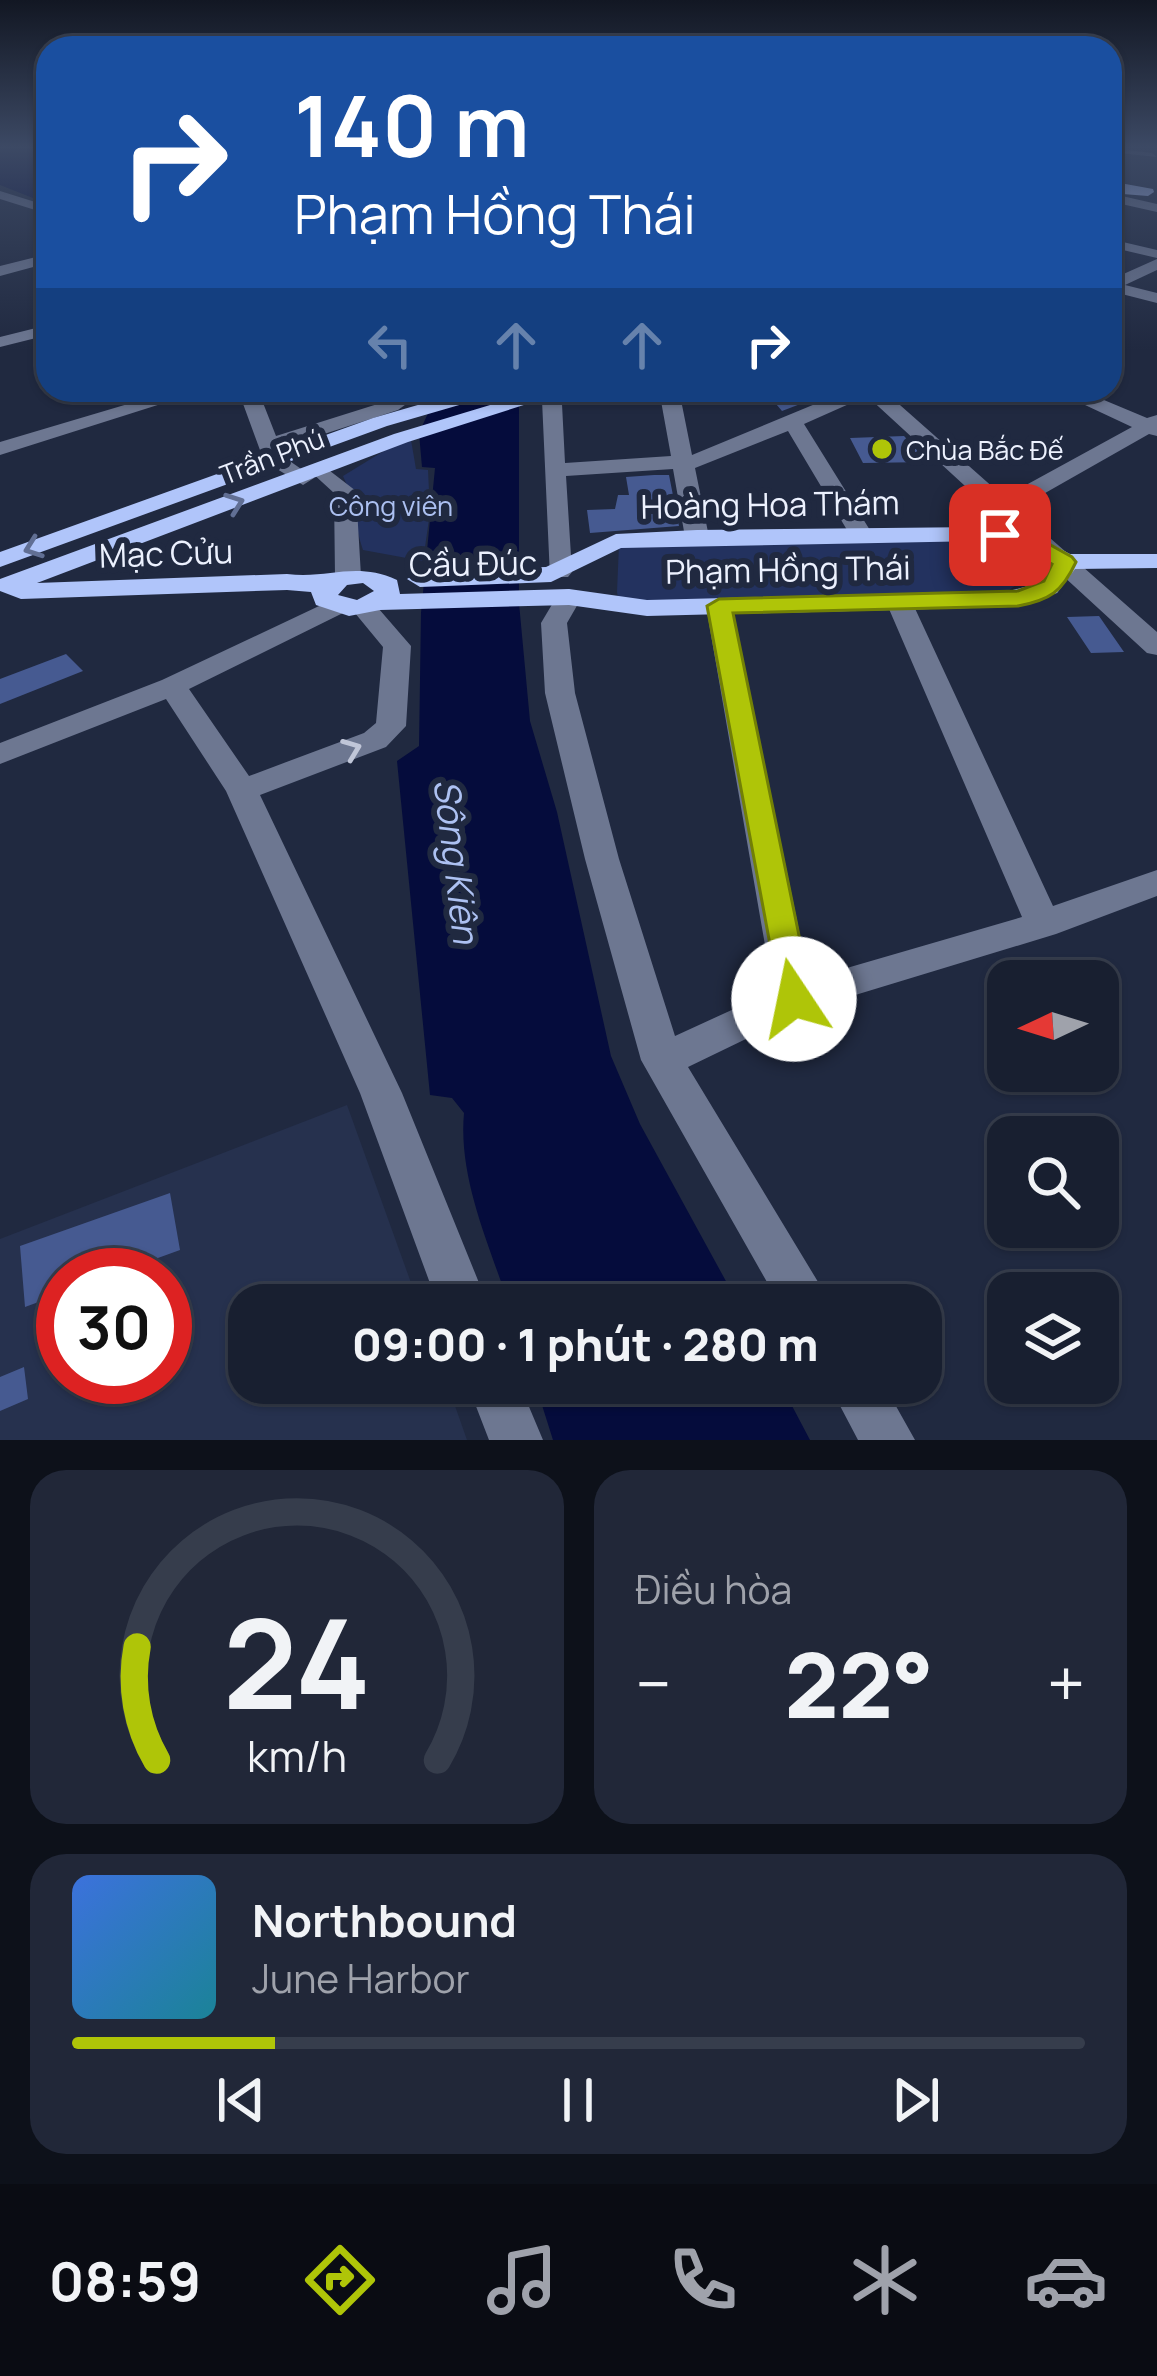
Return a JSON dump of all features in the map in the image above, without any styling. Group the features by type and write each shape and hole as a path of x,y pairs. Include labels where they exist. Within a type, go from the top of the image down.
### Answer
{"main road":[{"name":"Trần Phú","path":"3,582 273,453 448,402"},
{"name":"Trần Phú","path":"3,582 401,438 521,402"},
{"name":"Hoàng Hoa Thám","path":"567,586 588,556 616,541 697,537 1000,535 1030,543 1064,562"},
{"path":"567,586 588,556"},
{"path":"1064,562 1157,560"},
{"name":"Phạm Hồng Thái","path":"567,586 630,608 899,602 1039,595 1054,585 1064,562"},
{"name":"Mạc Cửu","path":"3,582 287,582 370,592"},
{"name":"Cầu Đúc","path":"370,592 567,586"}],"street":[{"path":"1122,246 1157,254"},
{"path":"0,271 36,262"},
{"path":"1122,280 1157,264"},
{"path":"1122,289 1157,298"},
{"path":"0,342 36,333"},
{"path":"0,449 155,402"},
{"path":"242,790 375,740 391,726 397,646 370,592 345,490 273,453 253,402"},
{"path":"273,453 394,402"},
{"path":"552,402 567,586 554,623 568,732 662,1060 795,1284"},
{"path":"671,402 697,537"},
{"path":"554,470 701,461 838,402"},
{"path":"883,402 1005,506 1157,647"},
{"path":"1093,402 1154,426"},
{"path":"792,420 862,535"},
{"path":"1005,506 1154,426"},
{"path":"0,754 172,686 370,592"},
{"path":"899,602 1043,924"},
{"path":"719,606 794,999"},
{"path":"172,686 242,790 381,1093 455,1284"},
{"path":"662,1060 794,999 1043,924 1157,883"},
{"path":"501,1404 516,1440"},
{"path":"867,1404 888,1440"}],"shaded area":[{"path":"347,1105 411,1284 228,1284 228,1404 454,1404 467,1440 0,1440 0,1239"}],"green space":[{"name":"Công viên","path":"411,440 416,469 428,470 430,512 423,561 363,550 343,476"},
{"path":"988,539 1016,585 1004,594 633,603 617,592 619,545"}],"water":[{"name":"Sông Kiên","path":"433,402 519,402 519,603 530,721 557,812 611,1056 640,1124 728,1284 502,1284 470,1186 464,1113 452,1098 430,1095 397,761 419,746 421,613 435,468 422,467 419,433"},
{"path":"542,1404 791,1404 810,1440 553,1440"}],"building":[{"path":"774,402 806,402 782,411"},
{"path":"904,436 928,462 863,463 850,438"},
{"path":"669,475 679,526 590,533 587,510 615,509 618,495 629,495 626,477"},
{"path":"1099,616 1124,652 1091,653 1067,617"},
{"path":"66,654 83,671 0,704 0,679"},
{"path":"170,1193 180,1248 36,1248 36,1303 25,1307 20,1246"},
{"path":"24,1367 28,1399 0,1411 0,1377"}],"place":[{"name":"Chùa Bắc Đế","path":"882,449"}],"route":[{"path":"794,999 719,606 1018,598 1039,595 1054,585 1064,562 1030,543 1000,535"}]}
